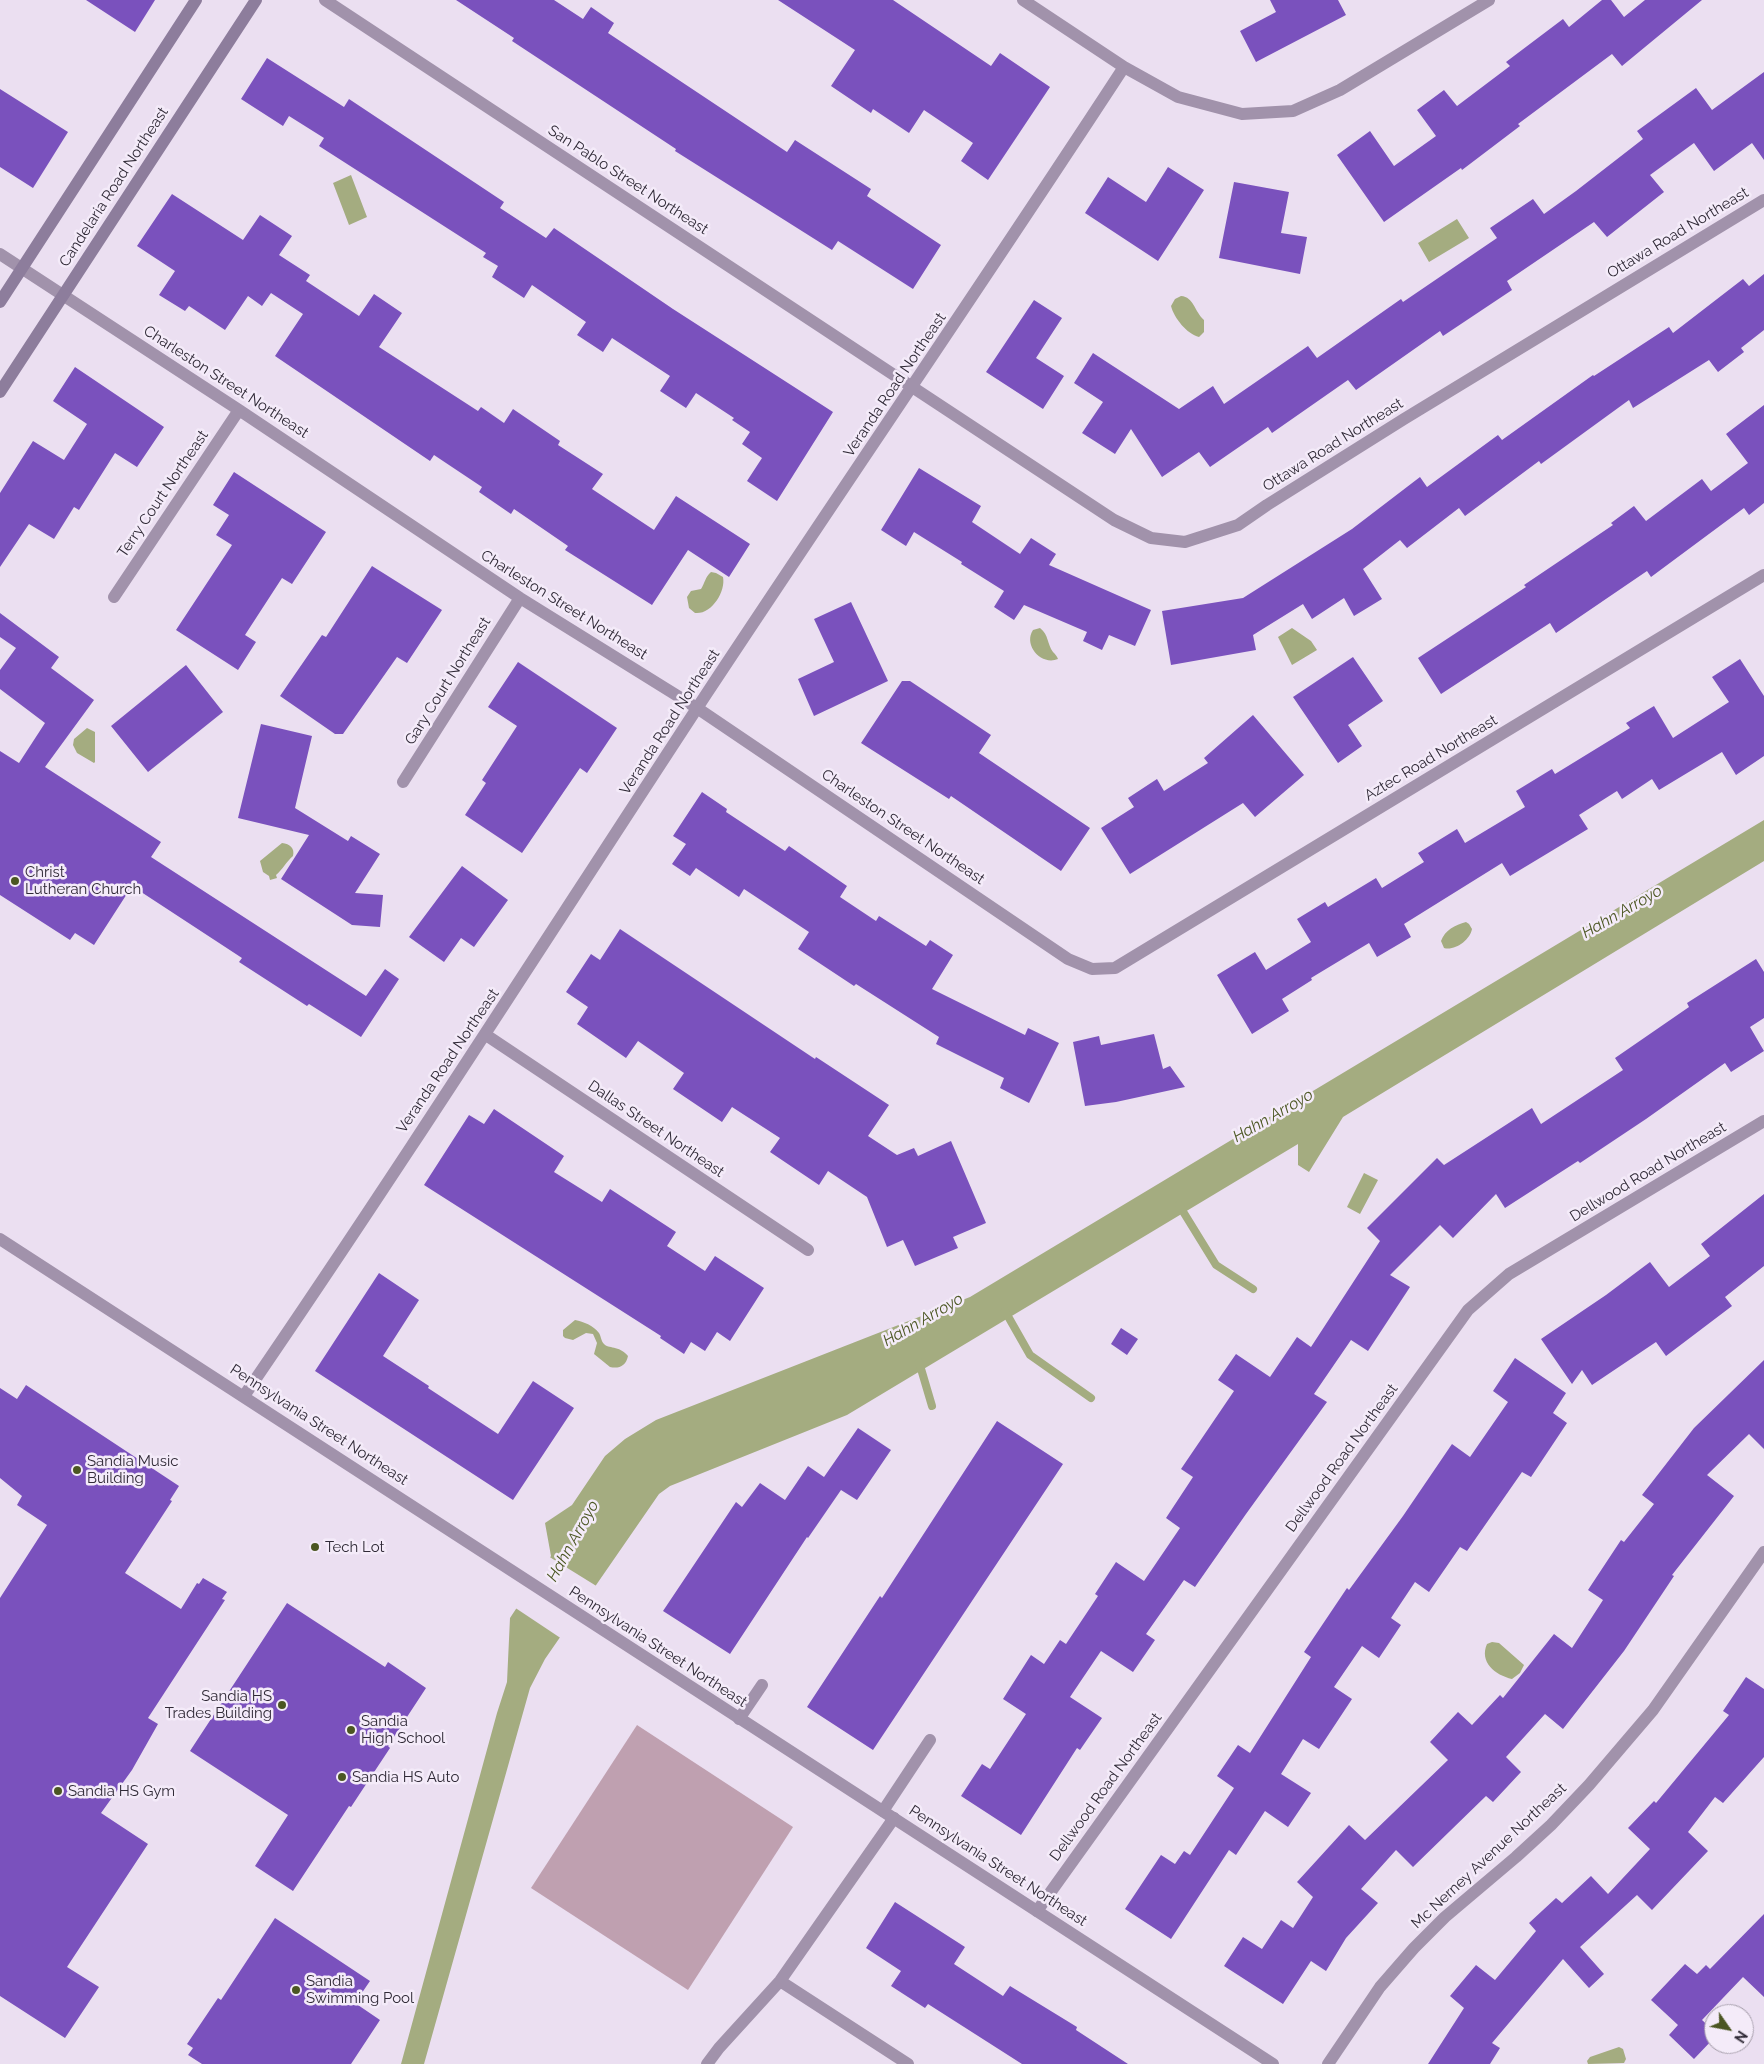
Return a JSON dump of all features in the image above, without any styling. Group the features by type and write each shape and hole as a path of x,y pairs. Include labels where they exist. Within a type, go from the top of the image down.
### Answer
{"main road":[{"path":"0,302 196,0"},
{"name":"Candelaria Road Northeast","path":"0,392 256,0"}],"street":[{"name":"San Pablo Street Northeast","path":"325,0 912,388"},
{"path":"1022,0 1124,67 1178,97 1242,114 1293,111 1340,90 1489,0"},
{"name":"Veranda Road Northeast","path":"244,1396 486,1035 697,708 912,388 1124,67"},
{"name":"Ottawa Road Northeast","path":"912,388 1114,520 1151,538 1185,542 1238,525 1396,424 1764,200"},
{"name":"Charleston Street Northeast","path":"0,254 239,410 520,598 697,708 1068,959 1092,969 1115,968"},
{"name":"Terry Court Northeast","path":"114,596 239,410"},
{"name":"Aztec Road Northeast","path":"1115,968 1764,575"},
{"name":"Gary Court Northeast","path":"403,782 520,598"},
{"name":"Dallas Street Northeast","path":"486,1035 808,1250"},
{"name":"Dellwood Road Northeast","path":"1037,1911 1468,1310 1509,1274 1764,1121"},
{"name":"Pennsylvania Street Northeast","path":"0,1239 1273,2064"},
{"name":"Mc Nerney Avenue Northeast","path":"1328,2064 1380,1987 1414,1948 1446,1917 1550,1825 1589,1784 1646,1718 1681,1673 1764,1552"},
{"path":"739,1719 762,1686"},
{"path":"707,2064 719,2048 780,1981 888,1815 930,1740"},
{"path":"780,1981 908,2064"}],"shaded area":[{"path":"637,1725 793,1827 688,1990 531,1888"}],"water":[{"path":"351,175 367,217 349,225 333,183"},
{"path":"1457,219 1469,238 1429,262 1418,243"},
{"path":"1181,296 1189,299 1204,320 1204,332 1199,337 1186,329 1173,311 1171,306 1175,299"},
{"path":"711,572 723,577 720,596 707,610 695,613 689,608 687,597 691,591 701,589"},
{"path":"1040,628 1058,659 1046,660 1035,653 1032,648 1030,642 1033,630"},
{"path":"1292,628 1311,641 1317,650 1292,665 1278,637"},
{"path":"87,728 95,732 94,763 77,753 73,745 74,739"},
{"name":"Hahn Arroyo","path":"1764,820 1764,861 1343,1117 1309,1172 1298,1165 1298,1144 847,1415 670,1486 659,1494 545,1659 530,1688 424,2064 401,2064 507,1682 510,1618 551,1556 545,1523 572,1505 605,1456 625,1439 656,1420 970,1297"},
{"path":"282,843 291,847 293,856 276,875 277,878 270,880 269,876 263,872 260,861"},
{"path":"1466,922 1472,929 1465,941 1453,948 1444,948 1441,941 1445,934 1454,926"},
{"path":"1364,1173 1378,1180 1360,1214 1347,1207"},
{"path":"575,1320 594,1328 606,1346 625,1353 628,1356 624,1364 616,1368 610,1367 594,1354 597,1343 593,1334 586,1333 573,1340 565,1338 563,1330"},
{"path":"1492,1642 1499,1643 1524,1665 1520,1673 1512,1679 1495,1671 1487,1662 1485,1651 1487,1644"},
{"path":"1619,2047 1623,2049 1626,2059 1624,2063 1588,2064 1587,2061 1590,2057"}],"pier":[{"path":"548,1556 598,1587 562,1639 514,1607"}],"building":[{"path":"86,0 155,0 135,32"},
{"path":"456,0 554,0 583,19 591,7 614,23 608,33 787,152 795,140 871,189 867,196 941,245 913,289 838,241 832,250 675,151 676,149 512,41 514,38"},
{"path":"778,0 893,0 991,66 1000,53 1050,87 988,180 961,161 973,143 924,110 909,133 873,109 871,113 831,86 855,50"},
{"path":"1270,0 1338,0 1346,15 1256,62 1240,31 1276,12"},
{"path":"1602,0 1611,0 1624,17 1645,0 1702,0 1622,66 1612,54 1518,124 1520,126 1462,170 1461,168 1384,222 1337,155 1370,131 1394,166 1436,136 1417,110 1444,90 1457,106 1510,66 1506,62 1563,19 1569,27"},
{"path":"267,58 344,107 349,99 504,202 500,208 546,238 554,228 673,309 833,412 777,501 747,481 762,458 742,444 750,432 732,420 734,418 696,393 686,408 660,391 670,376 612,338 603,352 577,335 586,322 532,285 524,298 492,277 498,266 483,257 486,253 319,146 324,138 289,116 283,126 241,99"},
{"path":"1764,72 1764,160 1752,143 1714,171 1694,143 1650,175 1664,192 1607,237 1594,222 1507,281 1512,290 1443,336 1440,331 1356,390 1348,380 1272,433 1268,427 1210,467 1199,452 1162,477 1131,429 1115,454 1082,433 1103,402 1074,383 1093,353 1179,409 1213,386 1224,404 1308,346 1317,358 1401,299 1403,302 1497,238 1490,228 1533,199 1544,214 1643,139 1637,131 1696,88 1712,110"},
{"path":"0,89 68,132 33,188 0,167"},
{"path":"1168,167 1204,190 1158,261 1085,213 1108,177 1146,202"},
{"path":"1234,182 1289,192 1281,233 1307,237 1300,274 1219,258"},
{"path":"172,194 243,240 260,215 292,236 279,255 310,275 306,281 359,316 374,294 402,313 379,347 478,411 481,407 504,423 513,409 560,441 558,445 603,474 592,489 654,530 676,496 750,544 729,577 688,550 652,605 565,550 568,546 514,509 511,514 479,492 482,487 434,455 430,461 275,356 303,314 271,293 262,306 248,296 225,330 189,306 185,311 159,295 175,271 137,246"},
{"path":"1764,274 1764,330 1741,348 1744,352 1718,372 1709,360 1633,408 1629,400 1541,464 1539,461 1465,516 1459,508 1407,548 1400,540 1363,569 1382,599 1354,616 1344,598 1312,619 1303,604 1253,635 1256,650 1171,665 1162,611 1243,598 1352,529 1420,477 1427,487 1498,435 1502,440 1593,375 1669,327 1673,333 1743,279 1749,286"},
{"path":"1034,300 1062,318 1036,358 1064,376 1043,409 986,372"},
{"path":"75,367 164,427 137,467 115,453 79,510 74,507 54,539 29,524 0,567 0,493 33,441 64,460 87,424 53,401"},
{"path":"1764,405 1764,503 1749,515 1744,508 1651,577 1647,571 1556,633 1550,623 1441,694 1418,658 1526,587 1524,585 1613,525 1611,523 1634,506 1646,521 1702,479 1711,491 1748,463 1726,434"},
{"path":"919,468 981,506 972,522 1020,554 1031,538 1056,554 1049,565 1151,610 1135,646 1109,635 1102,650 1083,641 1087,632 1024,605 1014,620 994,607 1004,591 961,564 962,562 914,532 906,546 881,530"},
{"path":"234,472 326,532 292,584 282,578 245,635 256,642 238,670 176,630 232,545 216,535 229,515 213,505"},
{"path":"372,566 442,610 407,663 397,657 343,734 335,734 280,696 322,635 326,637"},
{"path":"851,602 888,681 814,716 798,679 834,662 814,619"},
{"path":"0,613 59,657 51,668 94,700 45,767 161,842 151,857 366,996 385,969 399,979 361,1037 309,1004 307,1006 239,962 242,958 132,886 94,945 75,933 70,940 0,895 0,751 19,763 45,723 0,689 0,670 16,648 0,637"},
{"path":"1353,657 1383,701 1348,725 1362,746 1338,763 1293,697"},
{"path":"1740,659 1764,696 1764,756 1736,775 1722,752 1659,790 1652,779 1622,799 1617,791 1579,815 1588,829 1510,876 1502,863 1404,924 1411,937 1377,957 1369,943 1311,978 1312,980 1282,999 1289,1011 1252,1034 1217,975 1255,952 1266,970 1311,942 1297,919 1325,902 1328,907 1376,878 1382,888 1424,862 1418,853 1457,829 1465,843 1525,807 1516,791 1552,769 1555,774 1630,728 1626,723 1654,706 1673,738 1729,702 1712,677"},
{"path":"518,662 617,728 587,773 580,768 522,853 465,815 486,783 482,780 517,726 488,707"},
{"path":"186,665 223,712 148,772 111,726"},
{"path":"902,681 910,681 991,735 979,753 1090,828 1061,871 951,796 949,799 861,743"},
{"path":"1253,715 1304,775 1255,817 1243,803 1130,874 1101,828 1134,807 1128,798 1157,779 1164,791 1208,763 1204,758"},
{"path":"261,724 312,736 295,808 348,841 351,836 380,854 355,893 383,895 380,927 352,925 281,879 309,835 238,818"},
{"path":"702,792 727,809 726,812 785,851 789,846 847,886 840,897 876,921 879,916 926,946 930,940 953,955 932,989 1025,1035 1028,1028 1059,1043 1029,1103 1000,1088 1004,1078 936,1044 939,1037 856,984 854,986 798,949 809,932 744,889 739,897 696,868 690,876 672,864 686,844 673,836"},
{"path":"462,866 508,900 474,947 461,938 444,962 409,937"},
{"path":"620,929 815,1059 816,1057 889,1105 868,1136 897,1155 914,1148 918,1156 951,1141 986,1223 953,1237 958,1248 915,1266 903,1240 887,1247 867,1197 828,1171 819,1185 770,1152 780,1138 732,1107 722,1122 673,1089 684,1073 638,1041 626,1058 577,1024 588,1007 566,992 591,954 600,960"},
{"path":"1756,959 1764,972 1764,1018 1750,1027 1764,1051 1731,1072 1725,1063 1580,1163 1578,1161 1505,1208 1496,1194 1453,1238 1440,1225 1390,1275 1410,1287 1368,1351 1351,1340 1314,1394 1327,1402 1195,1587 1184,1580 1146,1634 1155,1640 1133,1672 1101,1651 1070,1697 1102,1718 1080,1750 1077,1748 1021,1835 961,1796 982,1764 990,1769 1026,1714 1003,1699 1031,1655 1044,1664 1060,1640 1066,1644 1098,1596 1095,1594 1116,1562 1144,1581 1180,1528 1166,1518 1193,1477 1181,1469 1234,1391 1218,1380 1236,1354 1270,1377 1297,1337 1311,1347 1380,1241 1367,1228 1437,1158 1444,1165 1532,1108 1541,1124 1623,1070 1615,1058 1689,1007 1687,1003"},
{"path":"1154,1034 1163,1069 1170,1066 1185,1087 1116,1102 1085,1106 1073,1042 1099,1036 1101,1045"},
{"path":"494,1109 564,1156 554,1172 602,1202 610,1189 676,1232 667,1246 705,1271 715,1256 764,1288 730,1341 717,1332 705,1351 691,1342 684,1354 660,1338 661,1336 424,1185 469,1115 484,1124"},
{"path":"1764,1194 1764,1266 1725,1297 1732,1306 1666,1356 1656,1342 1592,1385 1582,1370 1572,1384 1541,1339 1606,1295 1650,1262 1669,1287 1710,1256 1701,1244"},
{"path":"379,1273 419,1300 383,1356 429,1386 428,1388 498,1434 533,1381 574,1408 513,1500 315,1371"},
{"path":"1121,1328 1138,1339 1127,1355 1111,1344"},
{"path":"1515,1358 1566,1393 1553,1413 1567,1423 1531,1477 1522,1472 1467,1551 1460,1547 1429,1592 1415,1582 1391,1618 1401,1625 1379,1658 1362,1646 1334,1687 1352,1699 1319,1749 1303,1739 1281,1774 1311,1793 1288,1827 1265,1811 1236,1855 1229,1850 1171,1939 1125,1909 1161,1855 1175,1864 1184,1851 1190,1855 1234,1788 1217,1776 1238,1745 1250,1753 1311,1657 1304,1652 1347,1588 1349,1590 1452,1444 1470,1457 1508,1402 1493,1391"},
{"path":"1764,1360 1764,1449 1749,1434 1707,1475 1734,1496 1672,1575 1674,1576 1624,1651 1563,1729 1545,1714 1506,1757 1521,1772 1493,1802 1486,1796 1413,1867 1396,1850 1361,1889 1378,1903 1346,1938 1326,1971 1311,1961 1283,2004 1224,1966 1243,1937 1262,1949 1281,1920 1293,1928 1313,1897 1297,1882 1349,1825 1365,1840 1448,1760 1430,1742 1458,1712 1472,1725 1500,1695 1503,1698 1554,1634 1572,1648 1603,1600 1588,1590 1621,1540 1624,1542 1654,1504 1642,1495 1694,1428"},
{"name":"Sandia HS Gym","path":"26,1385 179,1486 170,1500 172,1501 125,1573 181,1609 197,1583 199,1584 203,1578 227,1592 222,1599 225,1600 148,1718 158,1724 132,1770 101,1813 148,1844 67,1967 99,1987 65,2038 0,1996 0,1598 47,1525 17,1505 22,1496 0,1478 0,1388 17,1399"},
{"path":"997,1421 1063,1464 873,1750 807,1707 880,1596 882,1598"},
{"path":"858,1428 891,1450 857,1500 841,1490 807,1537 730,1654 663,1611 736,1502 742,1507 760,1483 785,1500 808,1466 824,1477"},
{"path":"287,1603 385,1667 388,1662 426,1688 388,1746 390,1748 293,1891 255,1866 288,1815 190,1751"},
{"path":"1746,1677 1764,1689 1764,1757 1723,1803 1715,1797 1688,1832 1708,1851 1652,1910 1637,1895 1580,1947 1604,1974 1589,1988 1563,1959 1492,2043 1500,2048 1490,2064 1428,2064 1464,2008 1450,1996 1476,1965 1495,1980 1536,1931 1529,1923 1556,1898 1562,1903 1591,1876 1608,1894 1650,1849 1628,1828 1654,1801 1656,1803 1729,1715 1723,1711"},
{"path":"895,1902 965,1947 954,1964 1003,1996 1010,1986 1077,2027 1076,2030 1128,2064 1022,2064 928,2004 925,2008 891,1986 901,1971 866,1948"},
{"path":"1764,1914 1764,1997 1743,1977 1717,2004 1704,2004 1704,2018 1702,2020 1704,2022 1704,2048 1694,2059 1669,2035 1678,2025 1651,2000 1685,1964 1697,1974 1706,1965 1710,1969"},
{"name":"Sandia Swimming Pool","path":"275,1918 370,1981 355,2003 380,2020 351,2064 202,2064 188,2055 193,2048 187,2044 218,1998 221,2000"}],"waterway":[{"path":"1179,1205 1216,1265 1253,1289"},
{"path":"1005,1311 1030,1355 1091,1398"},
{"path":"919,1362 932,1406"}],"place":[{"name":"Christ Lutheran Church","path":"15,881"},
{"name":"Sandia Music Building","path":"77,1470"},
{"name":"Tech Lot","path":"315,1547"},
{"name":"Sandia HS Trades Building","path":"282,1705"},
{"name":"Sandia High School","path":"351,1730"},
{"name":"Sandia HS Auto","path":"342,1777"},
{"name":"Sandia HS Gym","path":"58,1791"},
{"name":"Sandia Swimming Pool","path":"296,1990"}]}
